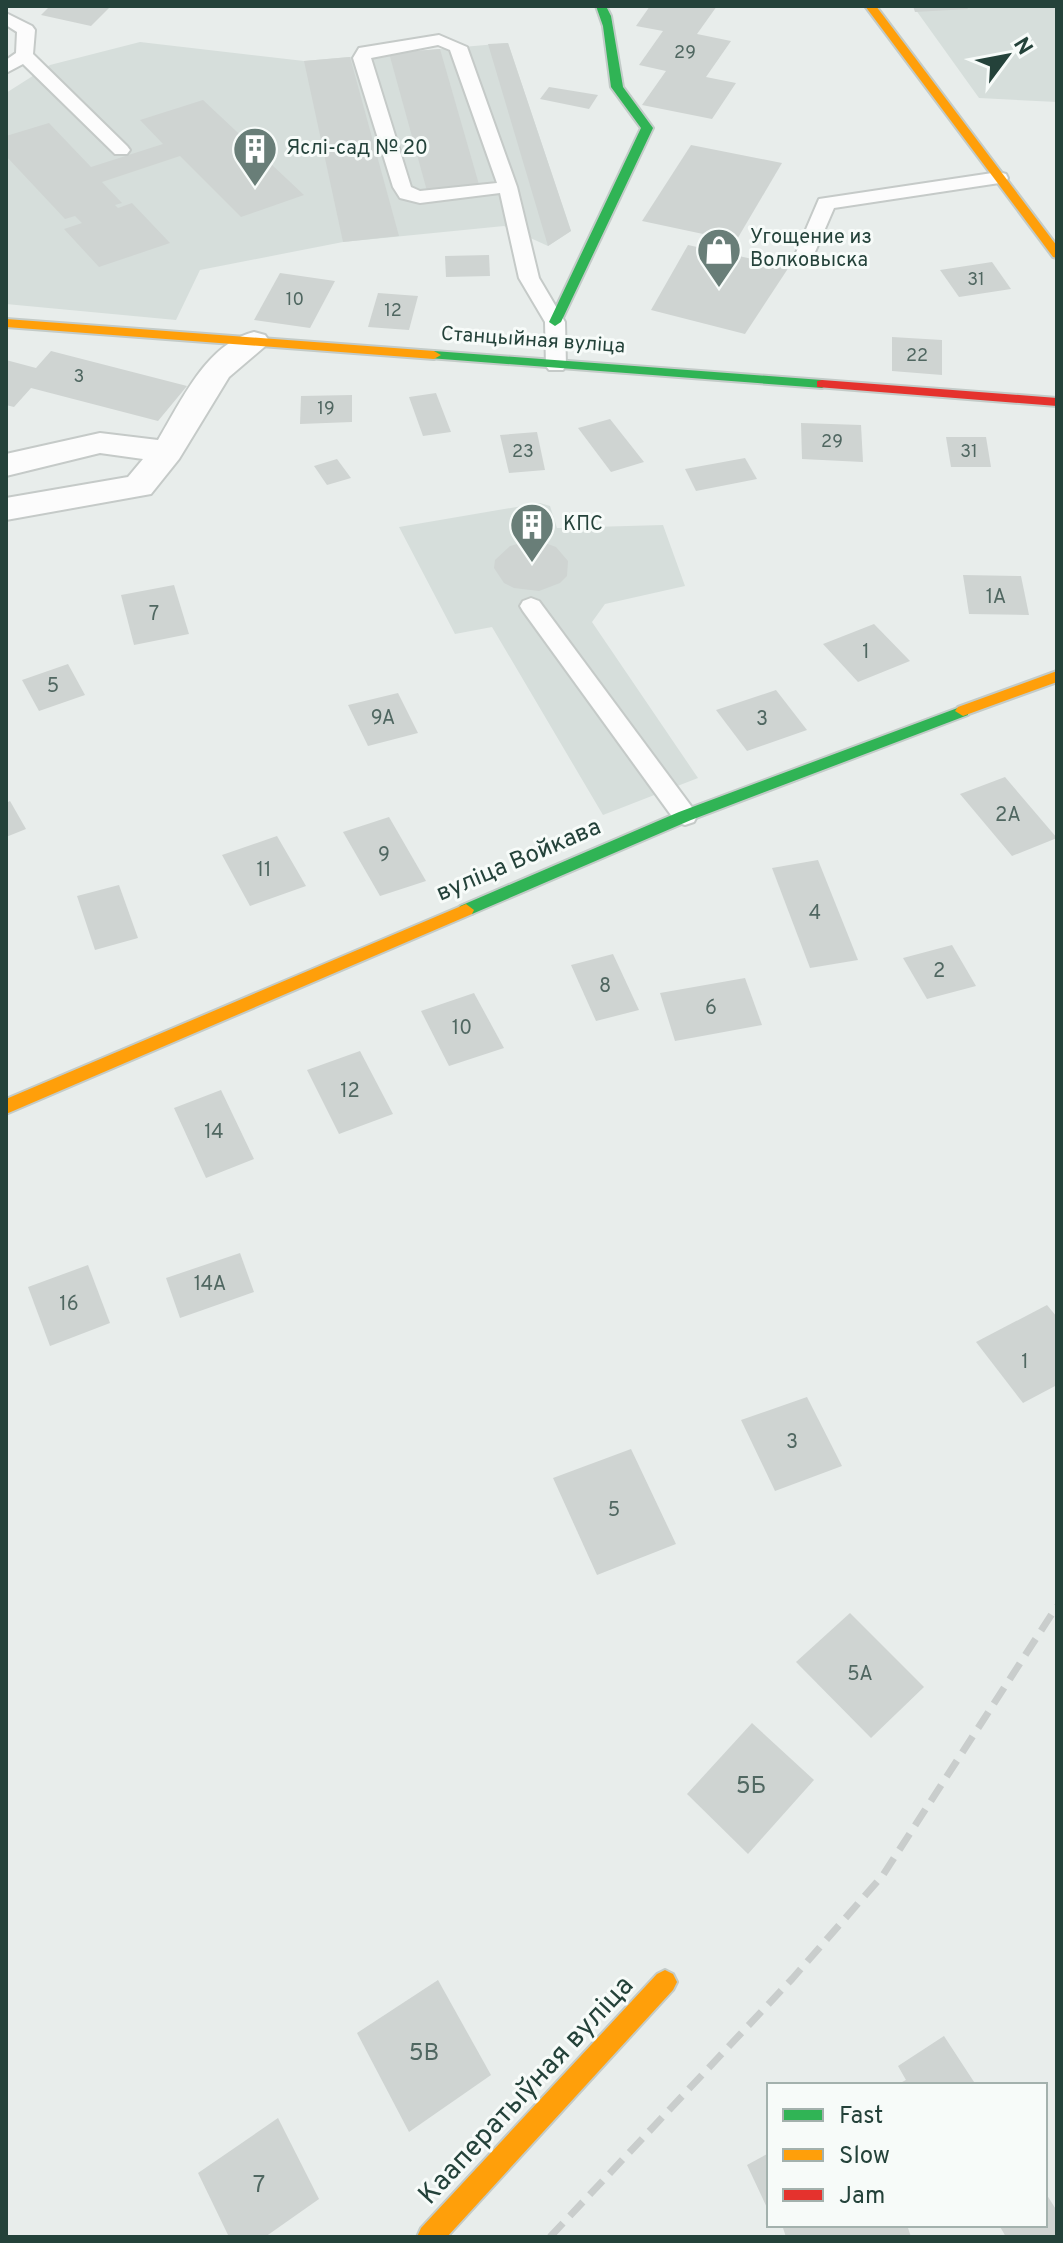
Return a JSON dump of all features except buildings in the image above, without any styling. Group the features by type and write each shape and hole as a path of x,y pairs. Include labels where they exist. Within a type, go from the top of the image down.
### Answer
{"street":[{"path":"555,322 647,128 645,120 621,98 615,84 610,18 601,6"},
{"path":"870,6 1057,254"},
{"name":"Станцыйная вуліца","path":"6,323 1057,402"},
{"path":"6,509 139,486 167,452 217,371 254,342"},
{"path":"6,465 100,443 167,452"},
{"name":"вуліца Войкава","path":"6,1107 685,816 1057,676"},
{"name":"Кааператыўная вуліца","path":"430,2237 665,1982"}],"lane":[{"path":"6,18 26,30 24,55 6,68"},
{"path":"508,187 420,197 407,194 402,187 362,58 365,52 374,48 439,40 458,47 508,187 529,278 555,322 556,366"},
{"path":"24,55 121,150"},
{"path":"805,255 826,203 999,178"},
{"path":"531,606 685,816"}],"shaded area":[{"path":"913,6 1057,6 1057,102 979,98"},
{"path":"140,42 304,61 508,43 571,231 548,246 504,226 343,242 200,270 176,320 6,304 6,93 50,65"},
{"path":"540,503 550,506 557,528 663,525 685,586 605,604 592,622 698,778 603,815 492,627 455,634 399,527"}],"railway":[{"path":"550,2237 792,1979 883,1875 1057,1606"}],"traffic: fast":[{"path":"555,322 647,128 617,87 610,36 601,6"},
{"path":"434,355 822,384"},
{"path":"466,910 685,816 963,711"}],"traffic: slow":[{"path":"870,6 1057,254"},
{"path":"6,323 434,355"},
{"path":"963,711 1057,676"},
{"path":"6,1107 466,910"},
{"path":"430,2237 665,1982"}],"traffic: jam":[{"path":"822,384 1057,402"}],"place":[{"name":"Яслі-сад № 20","path":"255,188"},
{"name":"Угощение из Волковыска","path":"719,289"},
{"name":"КПС","path":"532,564"}]}
